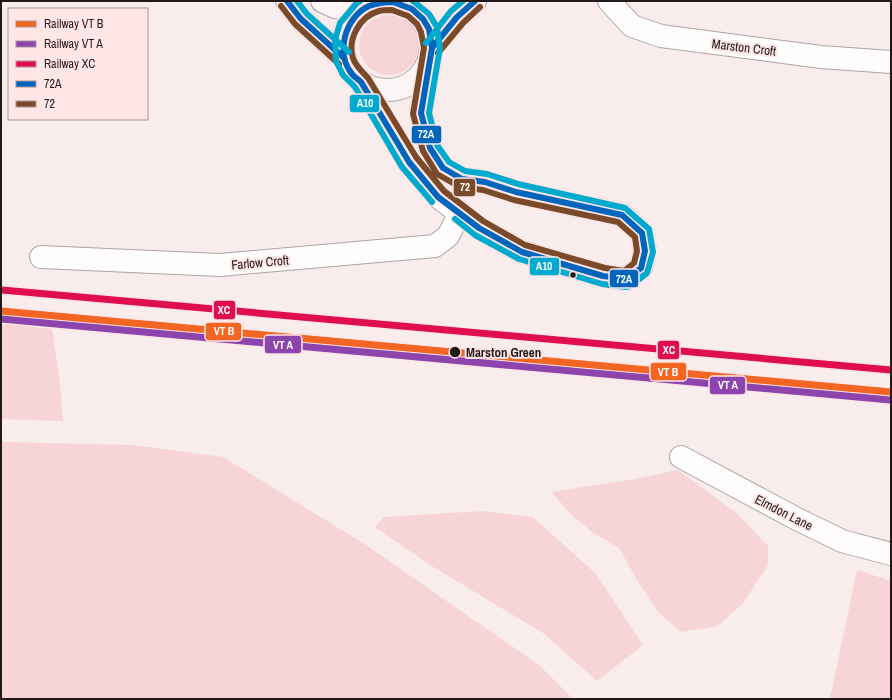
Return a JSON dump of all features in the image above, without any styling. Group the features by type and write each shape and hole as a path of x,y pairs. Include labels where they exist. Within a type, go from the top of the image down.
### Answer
{"street":[{"path":"287,1 301,19 344,58"},
{"path":"322,1 335,7 393,2 412,9 423,19 429,29 430,56 421,113 430,148 443,168 462,179 485,182 516,192 622,215 642,233 645,251 641,268 626,280 603,276 522,252 479,228 438,197 409,162 360,82 350,71 344,58 343,40 347,26 373,4"},
{"path":"360,82 368,87 383,91 397,90 412,84 420,77 430,56 456,17 475,1"},
{"name":"Marston Croft","path":"609,1 632,26 661,36 821,57 891,62"},
{"name":"Farlow Croft","path":"41,257 220,265 436,246 448,236 460,213"},
{"name":"Elmdon Lane","path":"681,457 796,519 842,541 891,554"}],"shaded area":[{"path":"389,15 401,17 414,28 417,33 419,45 417,57 406,70 401,73 389,75 377,73 364,62 361,57 359,45 361,33 372,20 377,17"},
{"path":"1,322 52,329 59,374 63,421 1,419"},
{"path":"1,442 133,445 223,457 366,545 539,665 573,699 1,699"},
{"path":"678,470 735,512 768,546 768,565 743,603 718,626 681,632 658,612 637,580 619,548 592,532 573,516 551,492 635,479"},
{"path":"482,511 533,517 596,574 643,645 597,681 543,633 430,565 375,527 384,517"},
{"path":"857,570 891,581 891,699 830,699"}],"transit line":[{"name":"72A","path":"287,1 301,19 344,58"},
{"name":"A10","path":"297,1 307,14 349,52"},
{"name":"A10","path":"360,1 340,23 335,40 336,61 343,75 355,87 402,167 432,202"},
{"name":"A10","path":"413,1 429,14 437,27 440,48 429,113 437,145 449,162 465,171 487,174 518,184 625,208 649,229 653,252 647,273 630,286 626,287 602,284 519,259 475,235 455,219"},
{"name":"A10","path":"426,43 451,11 463,1"},
{"name":"72A","path":"432,48 457,17 475,1"},
{"name":"72A","path":"393,2 412,9 423,19 429,29 432,48 421,113 430,148 443,168 462,179 485,182 516,192 622,215 642,233 645,251 641,268 626,279 603,276 522,252 479,228 438,197 409,162 361,82 352,74 347,66 344,56 345,36 354,18 369,6 393,2"},
{"name":"72","path":"281,6 295,24 339,64"},
{"name":"72","path":"438,53 463,23 480,7"},
{"name":"72","path":"392,10 408,16 417,24 421,32 424,48 413,114 423,151 437,174 460,187 483,190 514,200 618,222 635,237 637,251 634,263 624,271 605,268 525,245 483,221 444,191 416,157 368,78 357,66 353,58 352,43 361,23 372,14 392,10"},
{"path":"1,311 891,392"},
{"path":"1,319 890,400"}],"rail line":[{"name":"XC","path":"2,290 891,370"}],"place":[{"name":"Marston Green","path":"455,352"}]}
